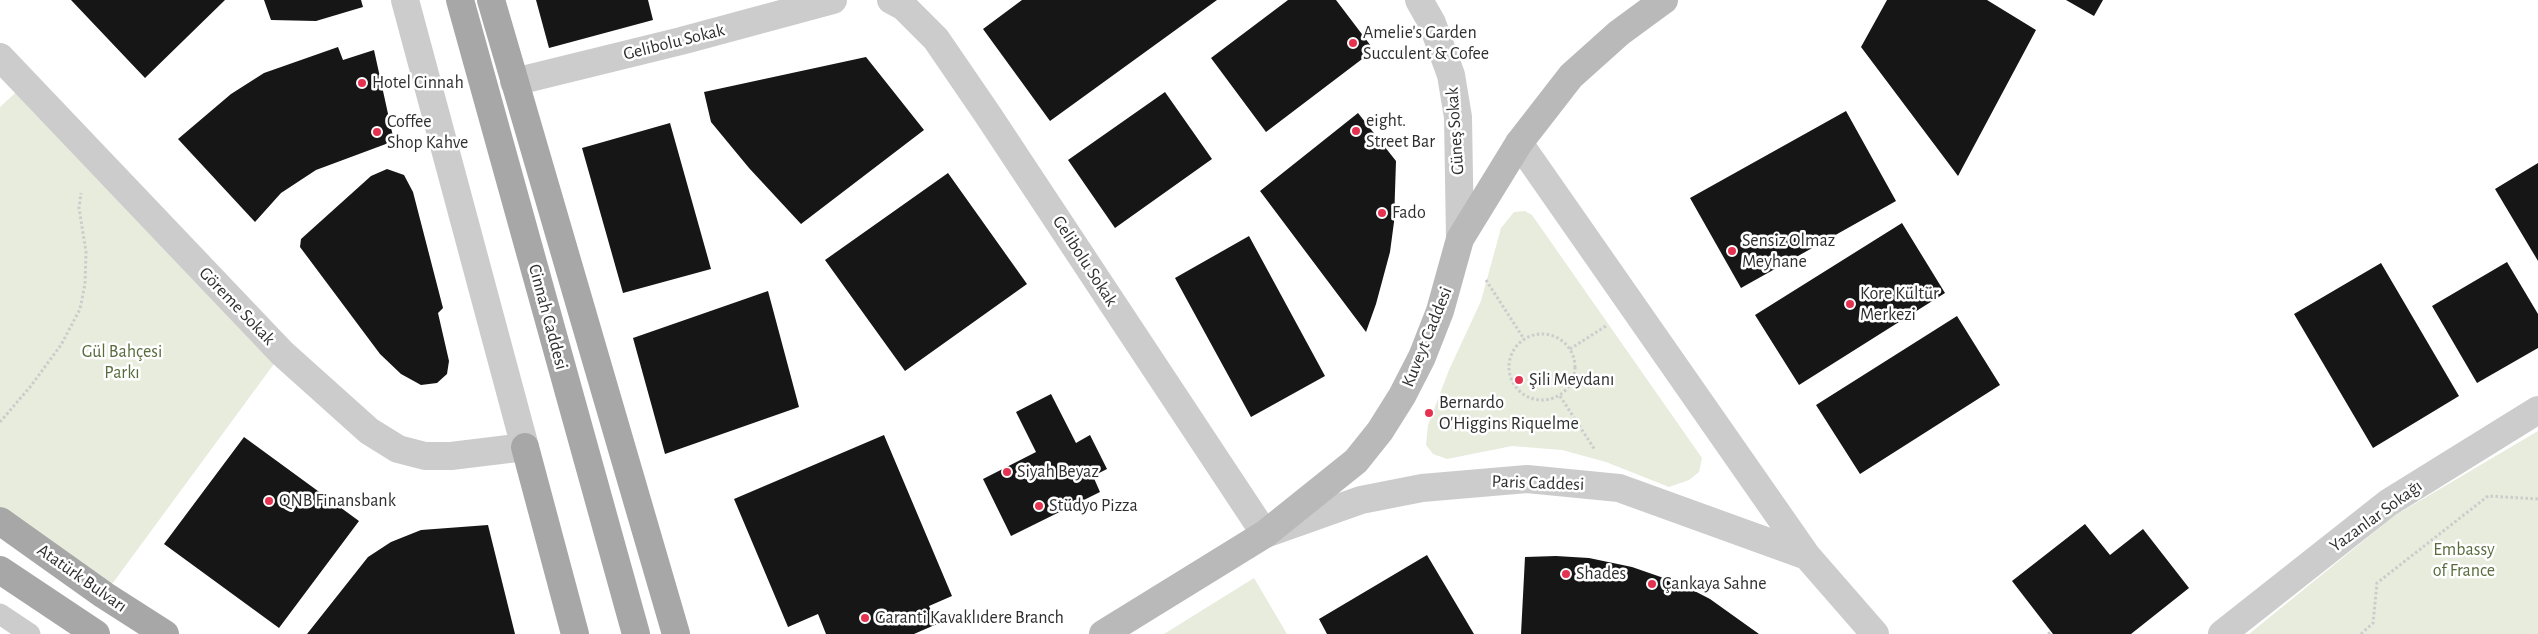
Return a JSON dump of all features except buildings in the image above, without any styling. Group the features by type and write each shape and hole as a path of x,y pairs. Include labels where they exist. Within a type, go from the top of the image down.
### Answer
{"main road":[{"name":"Cinnah Caddesi","path":"460,0 636,634"},
{"path":"491,0 663,595 676,634"},
{"name":"Kuveyt Caddesi","path":"1103,634 1265,534 1356,461 1380,431 1402,396 1422,358 1440,311 1460,239 1519,143 1571,76 1619,33 1664,0"},
{"path":"525,447 575,634"},
{"name":"Atatürk Bulvarı","path":"0,521 104,595 165,634"},
{"path":"0,570 96,634"},
{"path":"663,595 697,634"}],"street":[{"path":"405,0 525,447"},
{"name":"Gelibolu Sokak","path":"514,82 681,41 833,0"},
{"name":"Gelibolu Sokak","path":"891,0 904,7 941,47 994,123 1265,534"},
{"name":"Güneş Sokak","path":"1419,0 1435,31 1451,75 1458,118 1460,239"},
{"name":"Göreme Sokak","path":"0,57 282,353 369,431 398,449 425,456 451,456 525,447"},
{"name":"Paris Caddesi","path":"1519,143 1807,556 1875,634"},
{"name":"Yazanlar Sokağı","path":"2222,634 2388,503 2538,410"},
{"name":"Paris Caddesi","path":"1265,534 1362,500 1422,488 1527,479 1619,488 1807,556"}],"lane":[{"path":"0,614 30,634"}],"path":[{"path":"0,422 30,388 61,345 80,309 85,284 86,260 79,208 80,195 86,184 103,166"},
{"path":"1460,239 1524,339"},
{"path":"1536,334 1549,334 1561,340 1570,349 1576,361 1575,374 1570,386 1560,396 1548,400 1535,400 1523,395 1514,386 1509,373 1510,360 1515,348 1524,339 1536,334"},
{"path":"1560,396 1619,488"},
{"path":"2361,634 2373,623 2377,582 2488,496 2538,499"}],"green space":[{"name":"Gül Bahçesi Parkı","path":"25,84 282,353 104,595 0,521 0,107"},
{"path":"1525,211 1532,215 1702,458 1699,472 1689,480 1669,487 1606,462 1562,450 1512,446 1447,459 1433,454 1426,445 1428,425 1449,370 1481,301 1501,228 1514,212"},
{"name":"Embassy of France","path":"2538,431 2538,634 2249,634 2394,516"},
{"path":"1254,578 1287,634 1164,634"}],"place":[{"name":"Amelie's Garden Succulent & Cofee","path":"1353,43"},
{"name":"Hotel Cinnah","path":"362,83"},
{"name":"eight. Street Bar","path":"1356,131"},
{"name":"Coffee Shop Kahve","path":"377,132"},
{"name":"Fado","path":"1382,213"},
{"name":"Sensiz Olmaz Meyhane","path":"1732,251"},
{"name":"Kore Kültür Merkezi","path":"1850,304"},
{"name":"Şili Meydanı","path":"1519,380"},
{"name":"Bernardo O'Higgins Riquelme","path":"1429,413"},
{"name":"Siyah Beyaz","path":"1007,472"},
{"name":"QNB Finansbank","path":"269,501"},
{"name":"Stüdyo Pizza","path":"1039,506"},
{"name":"Shades","path":"1566,574"},
{"name":"Çankaya Sahne","path":"1652,584"},
{"name":"Garanti Kavaklıdere Branch","path":"865,618"}]}
